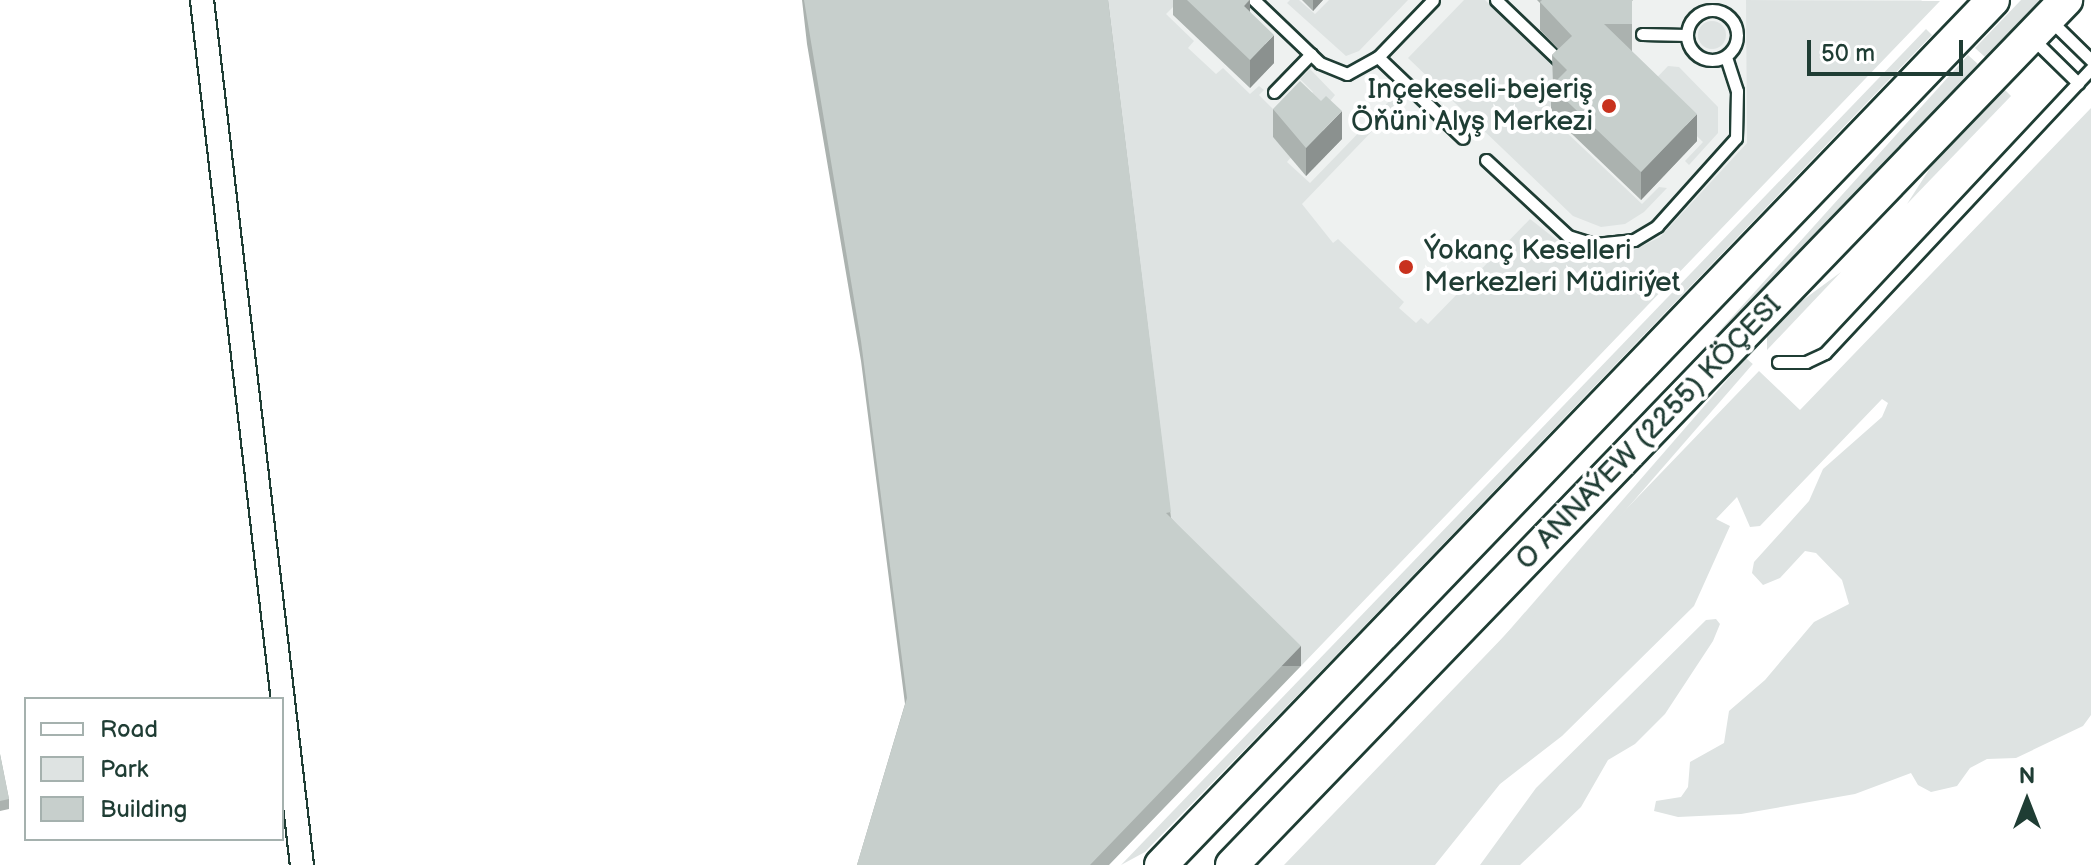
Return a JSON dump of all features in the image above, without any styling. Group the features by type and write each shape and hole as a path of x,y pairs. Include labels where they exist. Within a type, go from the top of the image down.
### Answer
{"main road":[{"name":"O ANNAÝEW (2255) KÖÇESI","path":"1161,865 1993,0"},
{"name":"O ANNAÝEW (2255) KÖÇESI","path":"1232,865 2048,19"}],"street":[{"path":"202,0 283,697"},
{"path":"284,709 302,865"}],"lane":[{"path":"1254,0 1311,54 1334,72 1347,74 1378,57 1433,0"},
{"path":"1496,0 1564,65"},
{"path":"1716,5 1730,17 1738,32 1735,48 1726,57 1714,61 1698,56 1687,35 1699,14 1716,5"},
{"path":"2048,19 2091,60"},
{"path":"2048,19 2078,83"},
{"path":"1642,34 1687,35"},
{"path":"1274,92 1311,54"},
{"path":"1378,57 1463,138"},
{"path":"1486,160 1568,236 1595,244 1634,240 1657,226 1736,138 1737,91 1726,57"},
{"path":"1778,362 1806,362 1825,353 2091,69"}],"shaded area":[{"name":"Ýokanç Keselleri Merkezleri Müdiriýet","path":"1115,0 1922,0 1298,646 1180,533"}],"green space":[{"path":"1105,0 1180,0 1166,14 1194,41 1188,48 1216,74 1223,68 1250,94 1259,86 1264,90 1259,95 1286,122 1273,137 1292,156 1287,162 1310,183 1397,93 1403,99 1302,204 1333,243 1338,239 1404,302 1399,308 1416,323 1421,318 1428,324 1530,219 1567,248 1594,256 1624,255 1660,237 1747,143 1746,0 1940,1 1301,666 1172,538"},
{"path":"1299,0 1315,14 1329,0 1408,0 1359,51 1346,56 1287,3"},
{"path":"1464,0 1485,0 1560,72 1550,83 1561,94 1545,112 1642,204 1659,187 1667,188 1644,212 1625,224 1601,227 1573,216 1408,58"},
{"path":"2021,0 2040,0 1985,57 1975,48"},
{"path":"1712,21 1722,25 1726,35 1722,45 1712,49 1702,45 1698,35 1702,25"},
{"path":"1926,29 1932,35 1322,670 1145,852 1121,865"},
{"path":"1968,55 1978,64 1256,865 1239,865"},
{"path":"1668,66 1679,67 1718,107 1718,133 1689,165 1685,161 1703,142 1647,88"},
{"path":"1310,69 1335,95 1315,120 1300,106 1313,92 1300,79"},
{"path":"2004,89 2011,96 1907,204 1934,162"},
{"path":"2091,108 2091,715 2083,726 2016,758 1987,759 1970,768 1957,786 1931,792 1918,785 1911,773 1855,794 1741,814 1678,817 1654,811 1656,801 1681,797 1688,787 1690,762 1724,743 1729,711 1765,680 1814,622 1849,604 1842,580 1816,553 1805,551 1780,578 1763,585 1752,573 1754,562 1809,501 1823,469 1882,417 1888,403 1882,399 1760,526 1750,527 1737,497 1716,519 1730,526 1694,606 1562,736 1500,784 1435,865 1284,865 1759,371 1800,410"},
{"path":"1841,272 1767,350 1767,336 1799,303"},
{"path":"1746,358 1753,364 1317,865 1305,865"},
{"path":"1716,619 1720,624 1713,641 1665,714 1635,744 1608,760 1581,807 1520,865 1480,865 1536,788 1706,620"}],"building":[{"path":"804,0 1108,0 1171,512 1166,513 1301,646 1090,865 857,865 907,698 861,341"},
{"path":"1187,0 1249,0 1244,6 1274,35 1250,60"},
{"name":"Inçekeseli-bejeriş Öňüni Alyş Merkezi","path":"1632,0 1632,24 1604,24 1697,114 1641,172 1551,86 1567,70 1552,55 1572,36 1540,2"},
{"path":"1300,81 1321,101 1326,96 1342,111 1306,148 1273,109"},
{"path":"0,754 9,799 0,801"}],"place":[{"name":"Inçekeseli-bejeriş Öňüni Alyş Merkezi","path":"1609,106"},
{"name":"Ýokanç Keselleri Merkezleri Müdiriýet","path":"1406,267"}]}
